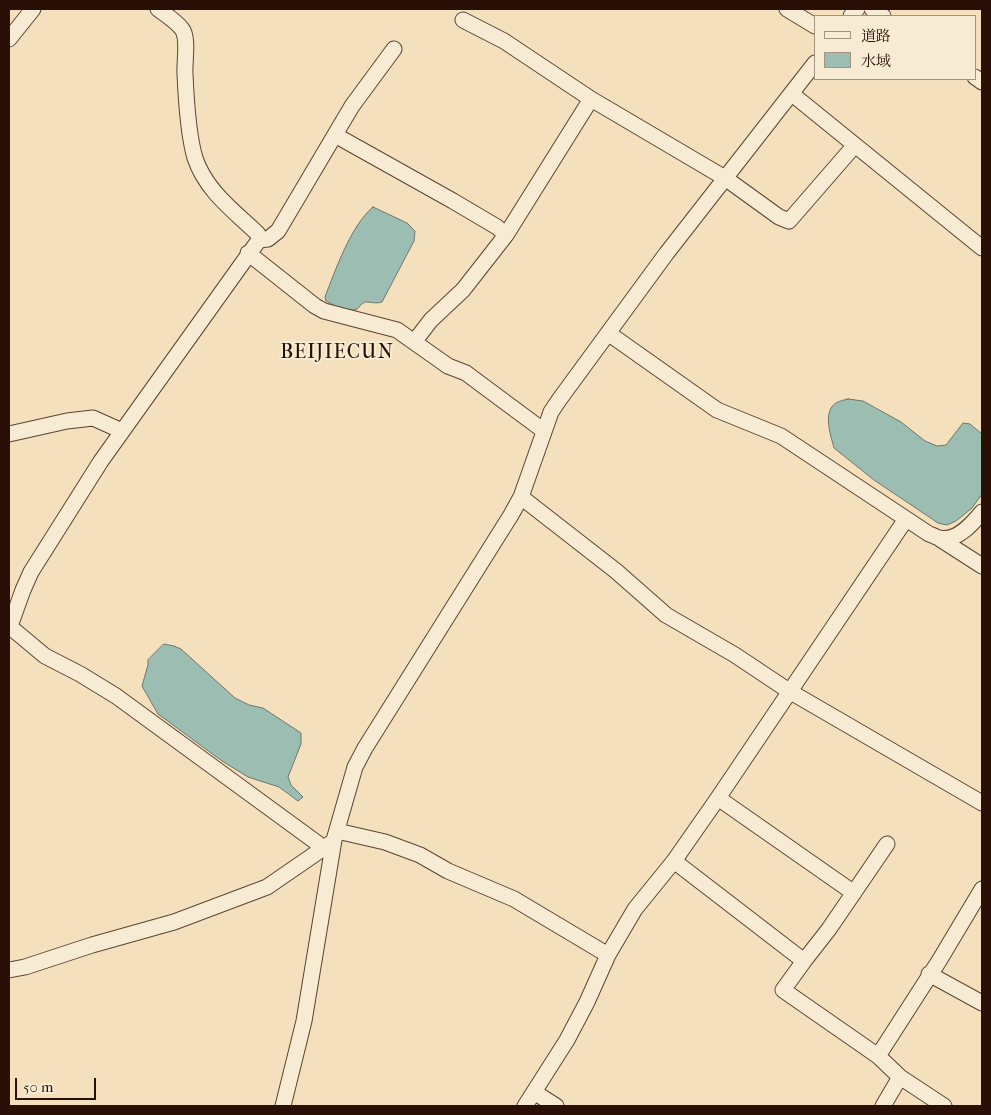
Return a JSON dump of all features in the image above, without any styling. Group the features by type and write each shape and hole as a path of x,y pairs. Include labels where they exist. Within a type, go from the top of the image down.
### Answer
{"street":[{"path":"9,40 33,9"},
{"path":"158,9 182,30 185,43 184,73 195,158 217,196 258,234 258,240 101,461 31,572 9,627 45,656 116,696 332,840 385,842 420,856 448,871 514,899 608,955"},
{"path":"787,9 814,25"},
{"path":"463,20 504,42 592,99 725,178 779,217 789,221 855,145"},
{"path":"258,240 268,239 278,231 352,106 394,49"},
{"path":"283,1106 304,1020 332,840 355,767 521,497 551,412 666,254 814,64"},
{"path":"792,94 982,248"},
{"path":"414,342 431,320 463,290 506,235 592,99"},
{"path":"335,135 453,200 497,227 506,235"},
{"path":"248,253 315,306 324,311 397,330 448,366 466,373 544,431"},
{"path":"608,333 717,410 781,436 929,534 982,566"},
{"path":"9,434 67,421 93,418 122,431"},
{"path":"521,497 616,571 666,615 735,655 789,691 982,803"},
{"path":"940,539 948,539 968,527 982,512"},
{"path":"525,1106 567,1040 587,1002 608,955 635,909 674,860 718,798 906,518"},
{"path":"718,798 854,893"},
{"path":"9,970 25,967 92,945 174,922 267,887 332,840"},
{"path":"887,844 854,893 783,990 878,1056 900,1077 944,1106"},
{"path":"674,860 804,962"},
{"path":"878,1056 939,961 982,889"},
{"path":"929,974 982,1003"},
{"path":"884,1106 900,1077"},
{"path":"534,1092 556,1106"}],"water":[{"path":"373,207 407,223 415,231 414,241 382,302 366,302 357,309 345,310 326,301 325,297 351,237 365,215"},
{"path":"848,399 863,401 901,422 925,441 937,446 946,445 963,423 970,424 982,434 982,494 972,508 956,521 947,525 938,523 874,480 834,448 828,418 829,412 836,403"},
{"path":"164,644 181,649 235,698 249,705 263,708 301,733 301,744 288,777 291,785 303,797 298,801 279,787 248,777 222,761 158,714 142,686 148,660"}],"district":[{"name":"BEIJIECUN","path":"337,353"}]}
